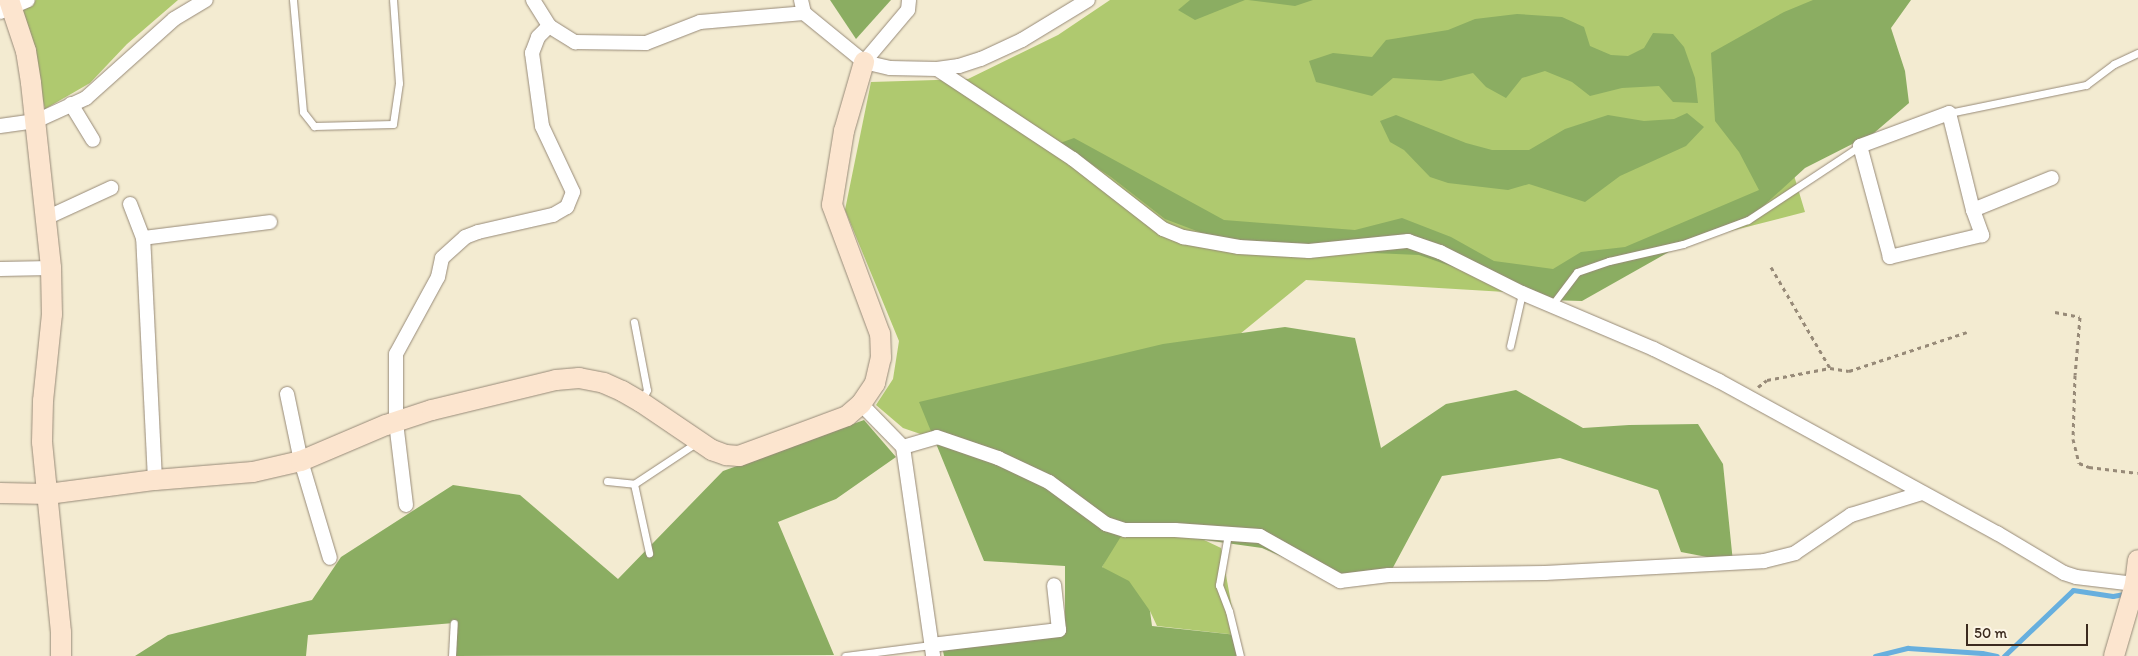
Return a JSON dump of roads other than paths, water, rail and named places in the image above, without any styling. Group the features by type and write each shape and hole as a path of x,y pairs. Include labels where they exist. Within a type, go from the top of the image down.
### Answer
{"street":[{"path":"0,126 36,121 86,98 174,19 206,0"},
{"path":"533,0 549,26 575,42 646,43 700,22 802,7 864,62 890,68 937,69 959,66 1022,40 1088,0"},
{"path":"0,493 48,494 155,480 253,472 301,461 396,422 471,399 556,380 580,378 604,383 641,402 712,450 726,455 739,456 847,416 861,404 875,383 881,358 880,334 832,205 844,131 864,62 908,10 909,0"},
{"path":"12,5 26,51 36,121 51,268 52,314 43,401 42,442 61,632 61,656"},
{"path":"406,505 396,422 396,354 438,277 442,258 465,237 478,232 553,215 567,207 573,192 542,126 532,53 538,37 549,26"},
{"path":"937,69 1073,159 1163,229 1176,234 1239,247 1309,251 1408,241 1440,252 1522,293 1654,349 1747,396 1997,533 2064,573 2076,577 2135,584"},
{"path":"71,104 93,140"},
{"path":"1949,113 1973,210 1982,235 1890,257 1860,146 1949,113"},
{"path":"1973,210 2052,178"},
{"path":"46,218 112,188"},
{"path":"130,204 143,238 155,480"},
{"path":"143,238 270,222"},
{"path":"0,269 51,268"},
{"path":"287,394 301,461 330,558"},
{"path":"861,404 903,447 932,651 1059,630 1054,585"},
{"path":"903,447 937,437 998,458 1049,482 1106,524 1125,530 1175,530 1260,536 1340,581 1389,575 1545,573 1764,561 1795,553 1824,531 1851,515 1922,493"},
{"path":"2114,656 2133,610 2138,560"}],"lane":[{"path":"293,0 303,112 314,126 393,124 399,83 393,0"},
{"path":"1949,113 2086,85 2114,64 2138,53"},
{"path":"1552,305 1577,272 1609,261 1683,244 1748,220 1860,146"},
{"path":"1510,346 1522,293"},
{"path":"634,322 647,390 641,402"},
{"path":"607,481 634,484 699,441"},
{"path":"634,484 649,553"},
{"path":"1228,534 1219,585 1229,611 1240,656"},
{"path":"452,656 454,623"},
{"path":"845,656 932,651"}],"waterway":[{"path":"2004,656 2073,590 2113,596 2128,593"},
{"path":"1875,656 1908,648 1982,653 1997,656"}]}
